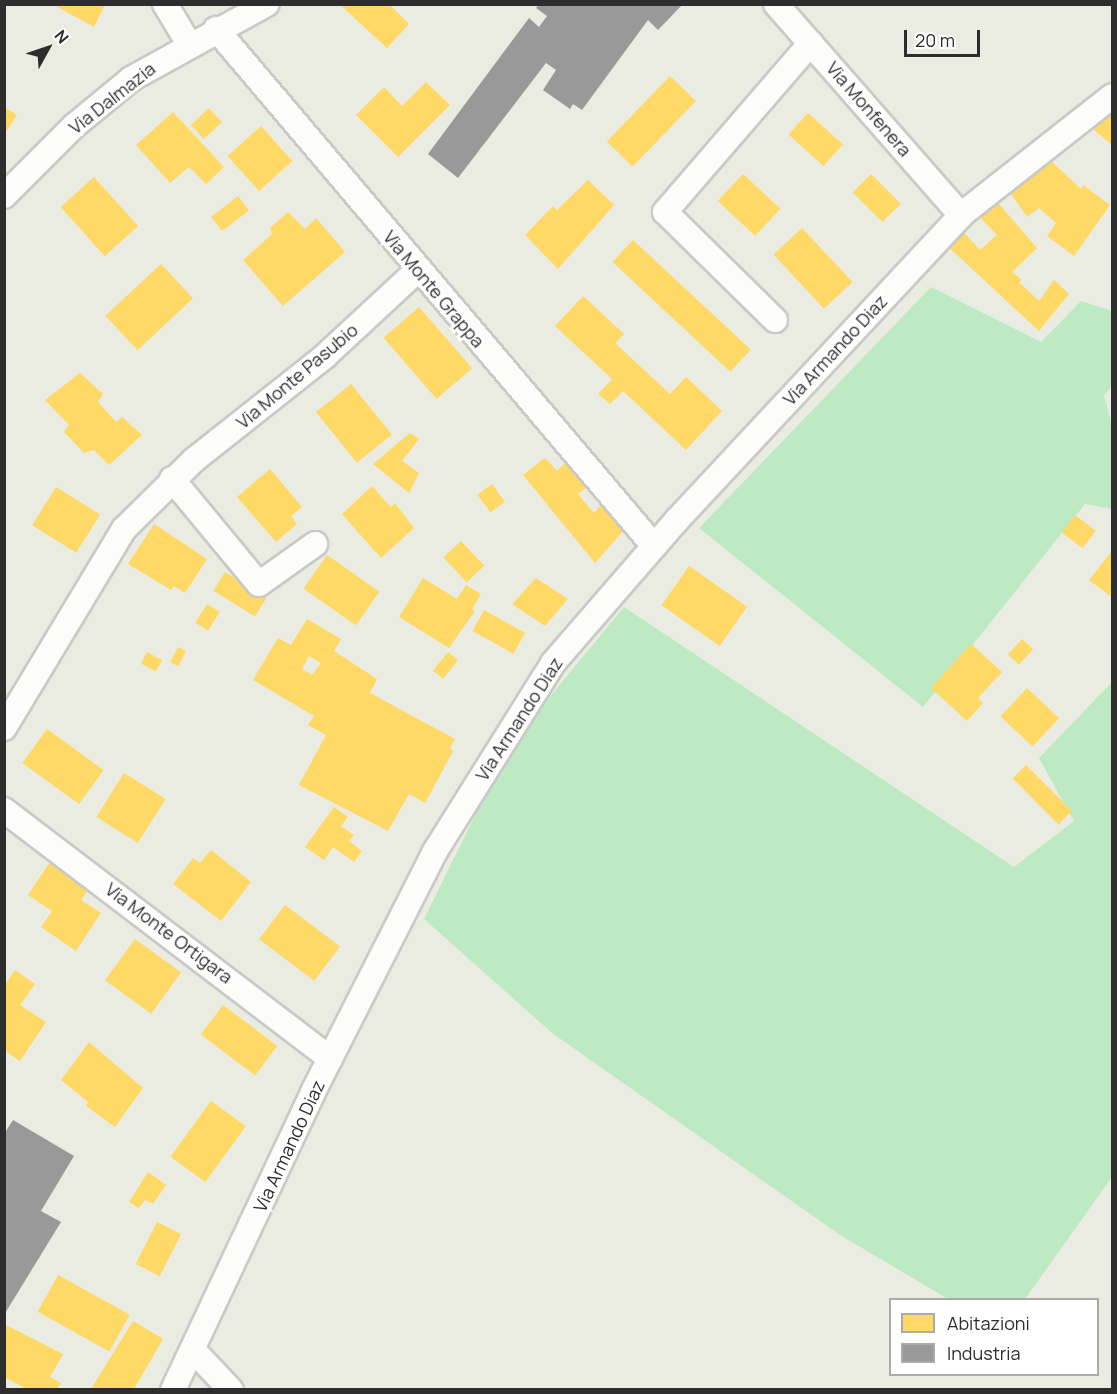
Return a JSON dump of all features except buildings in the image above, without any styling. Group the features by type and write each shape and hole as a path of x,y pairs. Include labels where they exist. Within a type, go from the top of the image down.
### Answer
{"street":[{"path":"165,4 189,44"},
{"name":"Via Dalmazia","path":"4,196 74,126 131,79 216,29 267,4"},
{"name":"Via Monfenera","path":"776,4 961,215"},
{"name":"Via Monte Grappa","path":"216,29 654,546"},
{"path":"775,320 665,212 811,43"},
{"name":"Via Armando Diaz","path":"173,1389 330,1058 434,853 553,663 654,546 961,215 1113,96"},
{"name":"Via Monte Pasubio","path":"4,728 124,529 172,479 325,356 418,270"},
{"path":"172,479 259,584 315,544"},
{"name":"Via Monte Ortigara","path":"4,810 330,1058"},
{"path":"193,1350 231,1389"}],"green space":[{"path":"931,287 1041,342 1081,301 1112,311 1112,386 1104,396 1112,426 1112,509 1085,504 923,707 699,528"},
{"path":"624,607 1014,867 1074,821 1039,758 1112,682 1112,1177 1026,1298 946,1298 840,1235 552,1033 424,919 488,789 534,716"}]}
